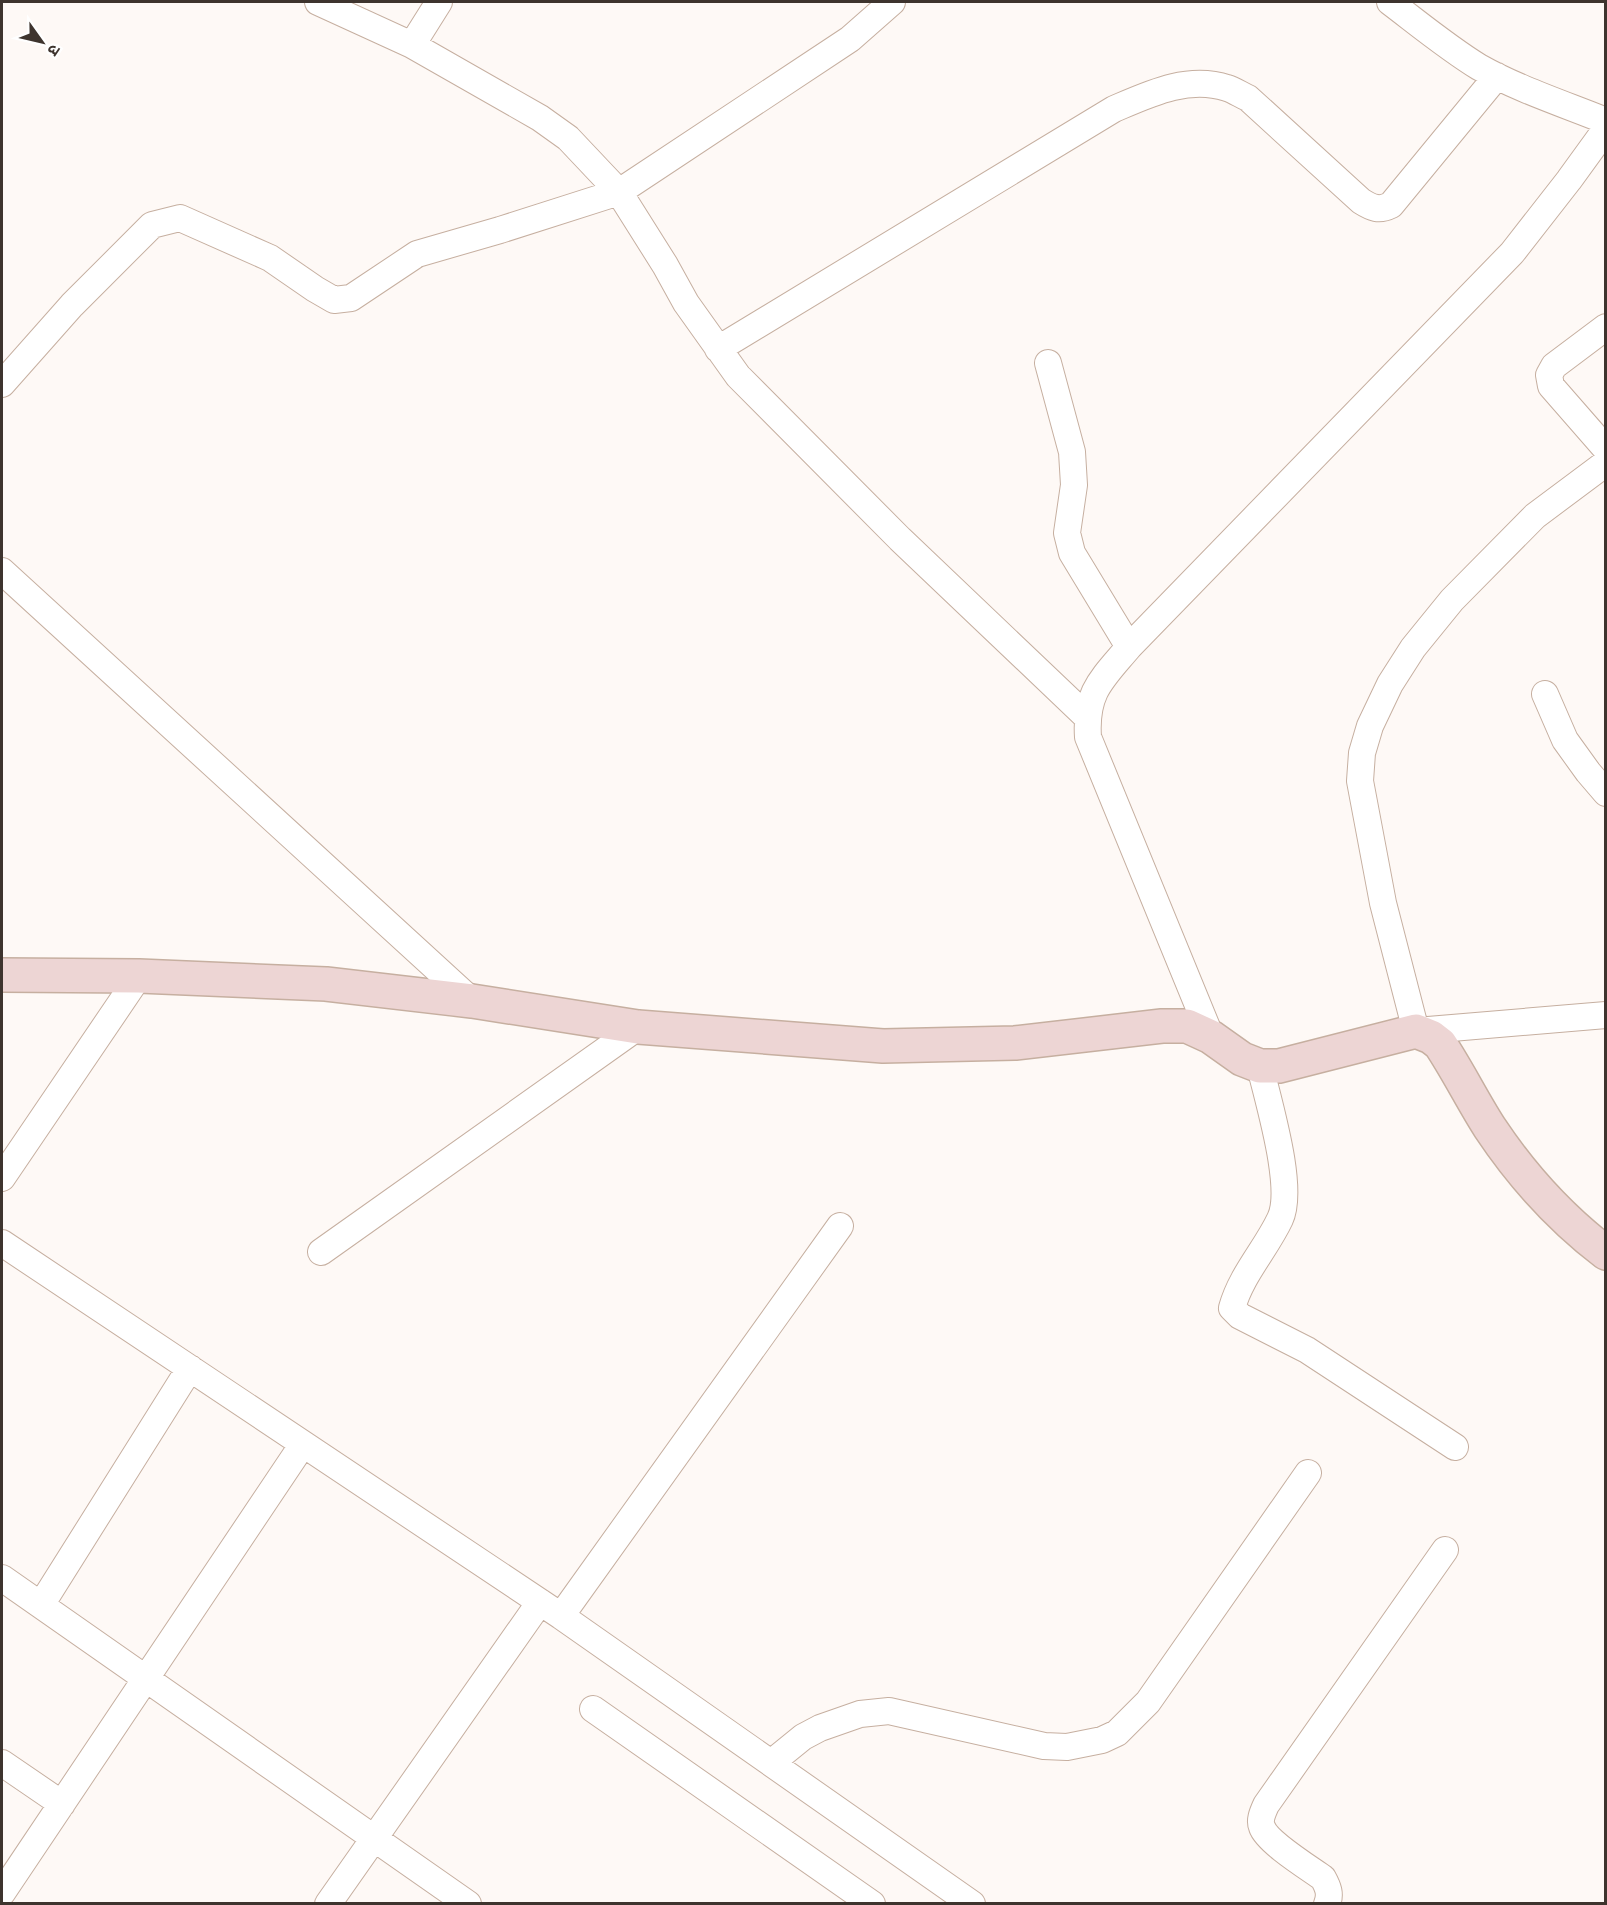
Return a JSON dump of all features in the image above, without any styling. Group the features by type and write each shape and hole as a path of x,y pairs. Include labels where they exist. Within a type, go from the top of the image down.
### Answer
{"street":[{"path":"318,2 412,45 540,118 568,138 619,192 686,303 738,376 900,539 1087,717"},
{"path":"412,45 439,2"},
{"path":"2,384 72,305 152,225 180,218 270,258 315,290 334,300 351,298 417,254 619,192 850,39 892,2"},
{"path":"1390,2 1465,58 1497,76 1605,121"},
{"path":"718,349 1114,109 1160,90 1198,83 1226,88 1248,98 1361,201 1373,208 1383,209 1390,205 1497,76"},
{"path":"1211,1037 1088,737 1087,717 1091,696 1099,682 1129,647 1512,253 1569,180 1605,129"},
{"path":"1605,327 1554,366 1549,375 1551,386 1605,449"},
{"path":"1048,363 1073,460 1074,485 1067,533 1072,553 1129,647"},
{"path":"1416,1031 1383,903 1360,781 1362,753 1370,726 1390,684 1413,648 1452,600 1535,516 1605,463"},
{"path":"2,572 472,1000"},
{"path":"1545,694 1565,740 1605,793"},
{"path":"2,975 139,976 326,984 472,1000 638,1027 882,1046 1015,1043 1162,1026 1187,1026 1211,1037 1242,1059 1260,1066 1280,1066 1416,1031 1605,1015"},
{"path":"2,1178 139,976"},
{"path":"321,1252 638,1027"},
{"path":"1416,1031 1431,1037 1440,1044 1489,1126 1540,1194 1569,1223 1605,1253"},
{"path":"1260,1066 1285,1177 1285,1200 1281,1217 1242,1284 1232,1308 1240,1316 1307,1350 1455,1447"},
{"path":"561,1616 840,1226"},
{"path":"2,1243 561,1616 972,1904"},
{"path":"41,1605 190,1368"},
{"path":"2,1893 303,1444"},
{"path":"771,1763 803,1737 820,1728 860,1714 889,1711 1044,1746 1084,1745 1117,1733 1148,1702 1308,1473"},
{"path":"1327,1904 1328,1888 1323,1878 1267,1837 1261,1826 1262,1816 1266,1805 1445,1550"},
{"path":"2,1578 468,1904"},
{"path":"328,1904 540,1602"},
{"path":"593,1709 872,1904"},
{"path":"2,1763 62,1804"}]}
